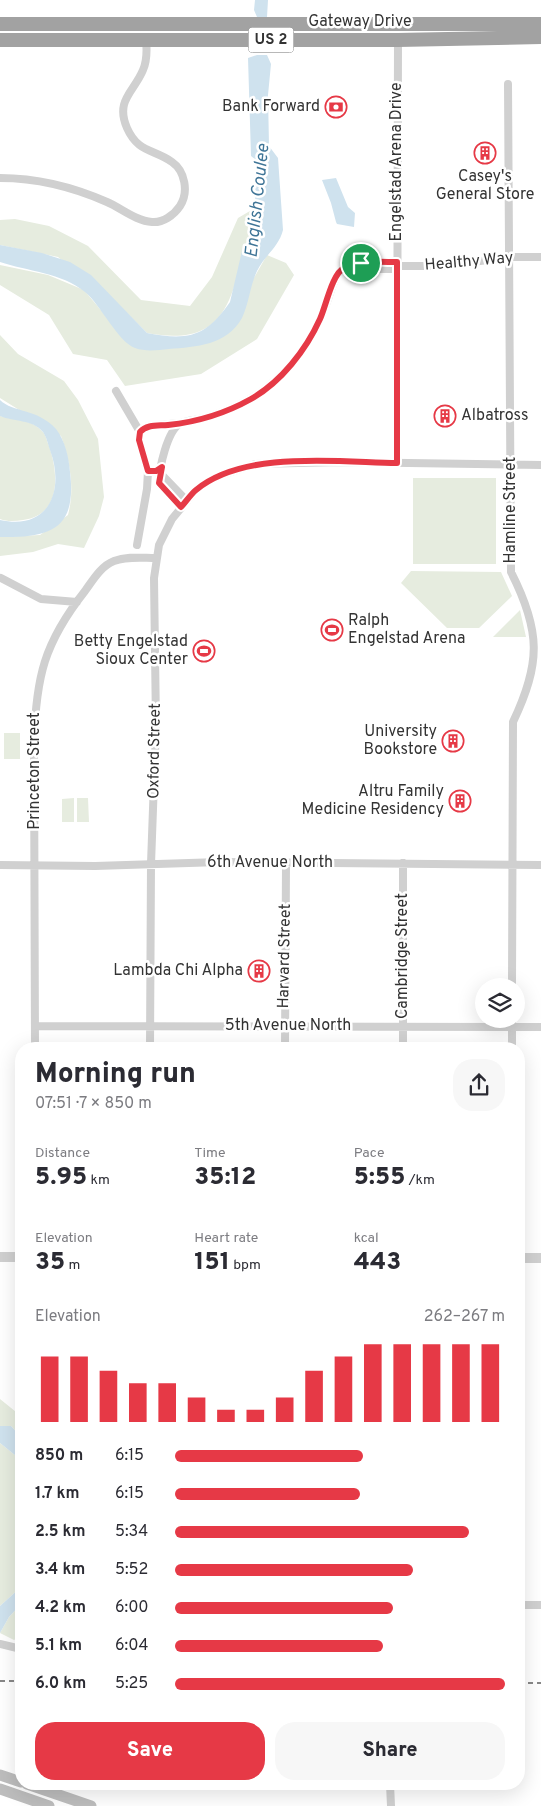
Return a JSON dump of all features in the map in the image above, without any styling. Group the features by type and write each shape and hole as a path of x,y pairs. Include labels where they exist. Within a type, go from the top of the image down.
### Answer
{"highway":[{"path":"146,23 146,40"},
{"name":"Gateway Drive","path":"0,24 541,24"},
{"path":"398,40 399,25"},
{"name":"Gateway Drive","path":"0,40 398,40 541,37"}],"main road":[{"path":"0,1775 15,1780"},
{"path":"0,1789 49,1806"},
{"path":"44,1790 91,1806"}],"street":[{"path":"0,178 26,180 66,188 106,202 146,221 156,222 170,216 184,198 185,190 182,174 171,161 143,148 128,130 125,120 124,100 145,65 146,40"},
{"name":"Engelstad Arena Drive","path":"397,463 398,40"},
{"name":"Hamline Street","path":"508,84 511,572 533,617 538,637 538,655 534,677 528,696 513,722 512,978"},
{"name":"Healthy Way","path":"180,423 206,418 240,405 278,378 296,358 313,333 327,304 337,275 344,268 366,263 397,266 444,266 509,257 541,257"},
{"path":"116,391 140,432 139,440 148,471 147,489 137,545"},
{"path":"140,432 148,426 180,423"},
{"path":"180,423 166,446 162,470 184,504"},
{"name":"Oxford Street","path":"150,1042 151,864 156,726 154,578 156,558 163,535 184,504 196,490 216,477 255,464 277,462 541,465"},
{"path":"148,471 162,470"},
{"name":"Princeton Street","path":"34,1042 34,742 37,685 52,639 99,573 113,562 123,558 156,558"},
{"path":"1,578 41,599 77,602"},
{"name":"6th Avenue North","path":"0,864 34,866 286,863 541,865"},
{"name":"Harvard Street","path":"285,1042 286,863"},
{"name":"Cambridge Street","path":"403,863 403,1042"},
{"name":"5th Avenue North","path":"35,1026 403,1027 475,1024"},
{"name":"5th Avenue North","path":"525,1024 541,1026"},
{"path":"512,1028 512,1042"},
{"path":"0,1257 15,1257"},
{"path":"525,1258 541,1258"},
{"path":"525,1605 541,1605"},
{"path":"390,1790 391,1806"}],"shaded area":[{"path":"255,208 249,239 245,245 234,287 227,304 218,318 207,328 192,334 172,336 147,333 128,314 58,257 0,245 0,220 15,219 49,226 88,246 141,300 190,306 212,277 238,218"},
{"path":"267,255 286,263 294,275 257,339 201,374 125,386 107,360 73,354 49,315 0,285 0,265 48,275 84,290 126,340 219,339"},
{"path":"0,335 18,354 64,381 78,400 98,439 104,497 99,516 84,548 58,544 33,552 0,556 0,537 40,535 68,515 71,485 67,455 61,436 0,398"},
{"path":"0,416 23,421 39,428 44,433 49,446 54,469 54,492 51,502 35,517 14,521 0,519"},
{"path":"413,478 496,478 496,564 413,564"},
{"path":"411,571 501,572 512,596 479,628 447,628 401,583"},
{"path":"520,610 526,637 493,637"},
{"path":"4,733 20,733 20,759 4,759"},
{"path":"74,798 74,822 62,822 62,799"},
{"path":"77,798 88,798 89,822 77,822"},
{"path":"0,1399 15,1411 15,1430 11,1426 0,1426"},
{"path":"0,1443 15,1455 15,1592 0,1606"},
{"path":"15,1610 14,1640 0,1633"}],"water":[{"path":"255,0 268,0 267,17 257,17 254,10"},
{"name":"English Coulee","path":"257,55 267,55 271,64 268,95 269,146 278,158 283,230 275,246 257,271 242,318 228,334 210,343 190,347 152,350 135,348 122,338 91,298 76,286 44,273 0,262 0,245 42,253 70,262 91,275 147,333 185,336 195,334 213,323 230,302 242,251 249,239 255,208 256,160 251,156 248,58"},
{"path":"336,178 348,207 355,213 354,227 337,224 336,222 322,180"},
{"path":"0,400 5,404 41,417 49,422 59,433 68,455 71,491 69,506 64,518 57,526 46,532 18,537 0,537 0,520 17,522 31,519 41,513 49,504 54,493 55,479 54,465 43,432 34,425 0,416"},
{"path":"0,1426 11,1426 15,1430 15,1455 0,1443"},
{"path":"15,1592 15,1610 0,1633 0,1606"}],"railway":[{"path":"0,1681 15,1681"},
{"path":"525,1683 541,1683"}],"place":[{"name":"Bank Forward","path":"336,107"},
{"name":"Casey's General Store","path":"485,153"},
{"name":"Albatross","path":"445,416"},
{"name":"Ralph Engelstad Arena","path":"332,630"},
{"name":"Betty Engelstad Sioux Center","path":"204,651"},
{"name":"University Bookstore","path":"453,741"},
{"name":"Altru Family Medicine Residency","path":"460,801"},
{"name":"Lambda Chi Alpha","path":"259,971"}],"route":[{"path":"397,262 397,463 277,462 255,464 216,477 196,490 181,507 159,483 162,467 156,471 148,471 139,440 140,432 148,426 180,423 224,412 240,405 267,387 296,358 313,333 340,270 361,263 397,262"}]}
